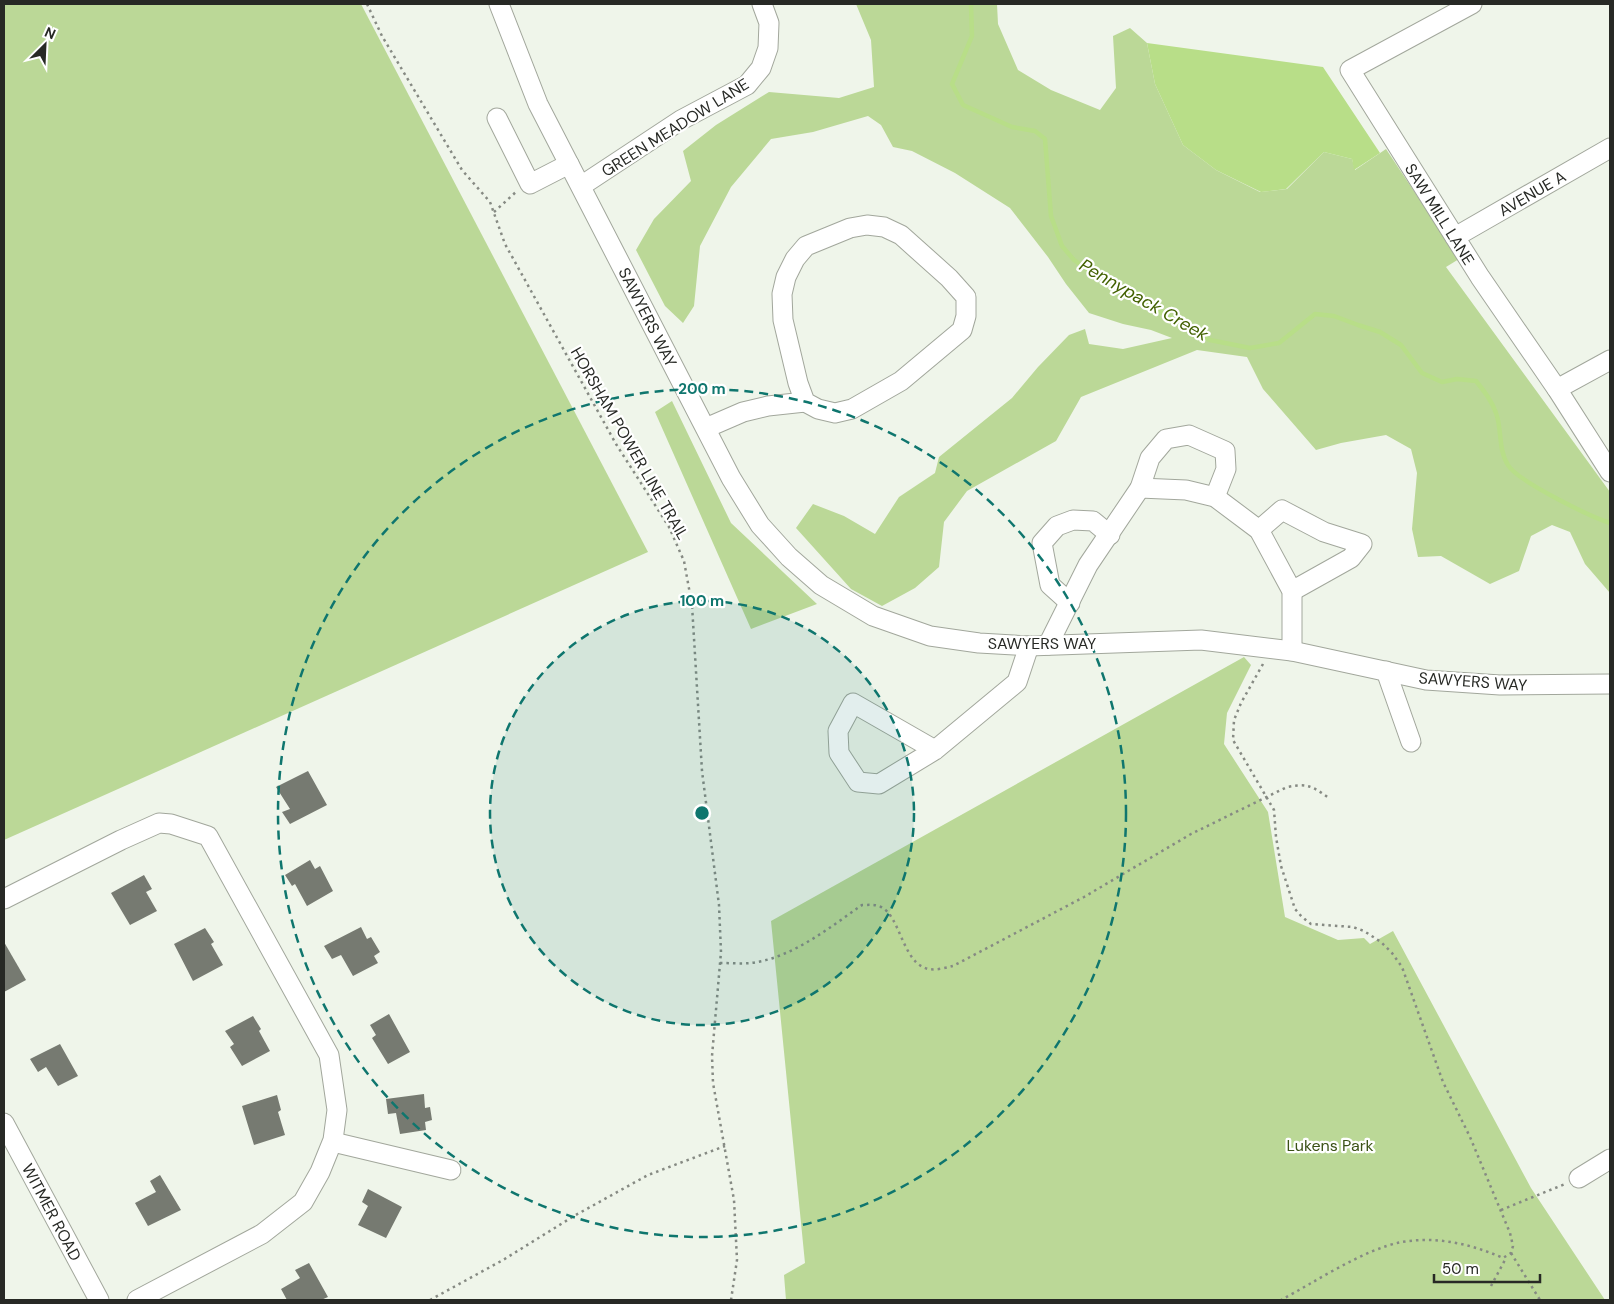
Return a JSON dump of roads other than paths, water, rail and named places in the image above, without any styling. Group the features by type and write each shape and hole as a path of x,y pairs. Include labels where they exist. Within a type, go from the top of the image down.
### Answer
{"street":[{"name":"SAWYERS WAY","path":"499,4 538,104 731,478 760,525 789,557 821,585 874,616 930,636 979,643 1029,646 1201,640 1292,651 1426,680 1500,686 1610,684"},
{"name":"GREEN MEADOW LANE","path":"581,186 681,120 747,86 761,68 768,48 769,23 762,4"},
{"name":"SAW MILL LANE","path":"1472,4 1350,70 1480,277 1557,388 1610,472"},
{"path":"497,118 530,184 569,164"},
{"name":"AVENUE A","path":"1455,237 1610,148"},
{"path":"706,428 743,412 768,406 806,402 818,409 835,413 852,409 901,381 962,330 966,316 966,297 949,278 901,235 884,227 867,224 850,228 806,246 795,259 786,277 782,294 783,320 798,384 806,402"},
{"path":"1557,388 1610,360"},
{"path":"1048,645 1088,565 1140,488 1150,458 1166,439 1189,435 1224,451 1226,469 1215,498"},
{"path":"1140,488 1186,490 1215,498 1259,530 1292,591 1292,651"},
{"path":"1259,530 1282,510 1324,532 1362,544 1351,558 1292,591"},
{"path":"1070,603 1050,585 1042,542 1057,526 1073,520 1094,521 1110,535"},
{"path":"935,750 853,703 838,731 839,753 858,782 879,784 935,750 1017,682 1029,646"},
{"path":"1386,671 1411,742"},
{"path":"4,899 112,844 159,823 171,824 208,836 329,1055 337,1110 332,1142 320,1172 303,1202 262,1234 137,1300"},
{"name":"WITMER ROAD","path":"4,1123 100,1300"},
{"path":"332,1142 451,1170"},
{"path":"1578,1178 1610,1159"}],"waterway":[{"name":"Pennypack Creek","path":"971,4 972,36 952,84 963,105 1012,127 1035,131 1045,139 1051,216 1062,246 1074,260 1095,275 1210,340 1250,348 1279,343 1315,314 1334,316 1380,332 1401,345 1422,373 1442,382 1457,379 1476,381 1488,396 1494,409 1498,419 1503,453 1508,465 1514,472 1555,498 1610,523"}],"park label":[{"name":"Lukens Park","path":"1330,1145"}]}
